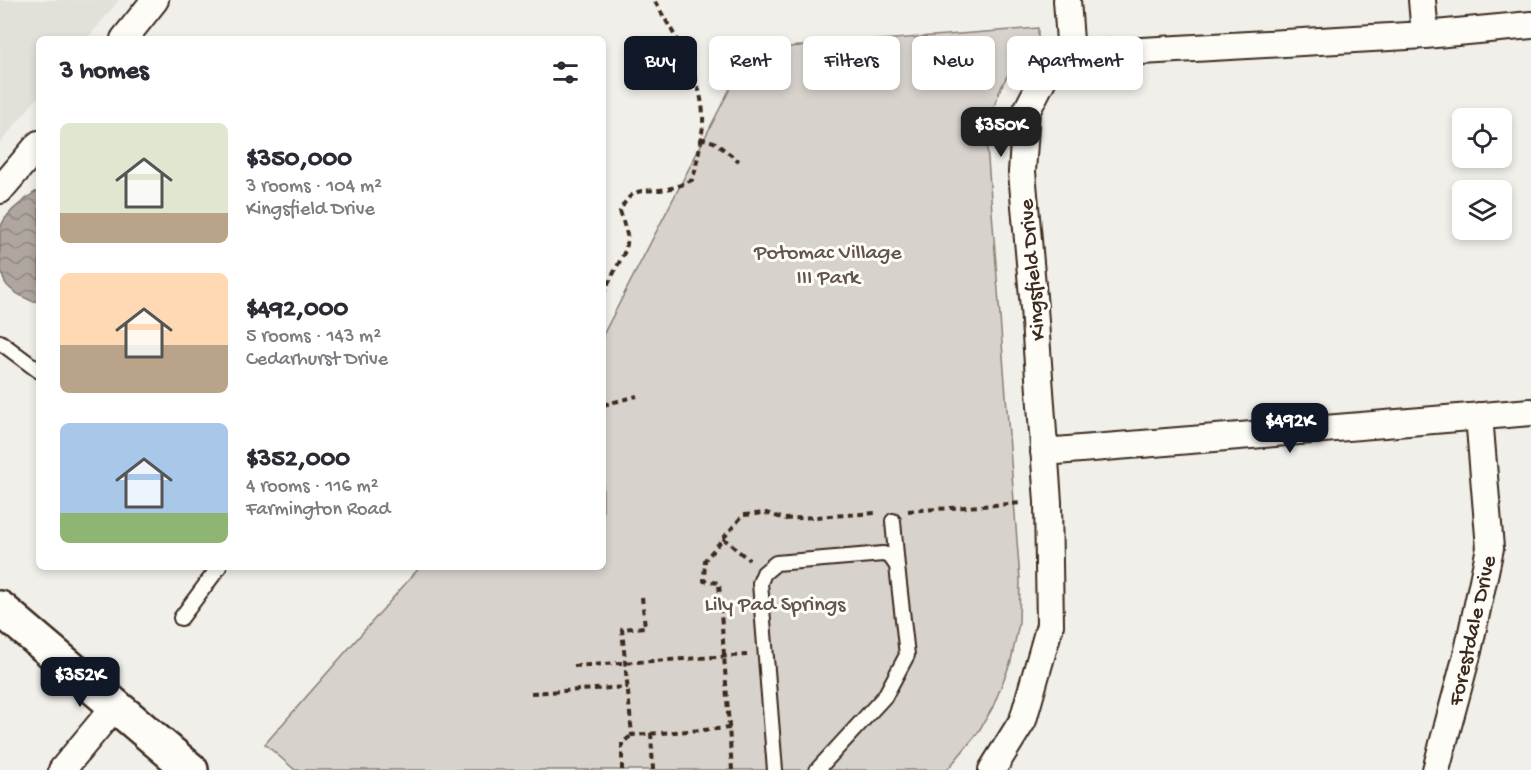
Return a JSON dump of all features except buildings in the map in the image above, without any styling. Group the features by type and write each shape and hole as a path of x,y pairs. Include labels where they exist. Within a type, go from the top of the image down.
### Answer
{"street":[{"path":"126,36 155,0"},
{"path":"1067,0 1070,36"},
{"path":"1422,0 1425,34"},
{"path":"1143,51 1425,34 1531,25"},
{"name":"Kingsfield Drive","path":"992,770 1023,720 1050,625 1044,452 1022,171 1026,112 1037,90"},
{"path":"0,190 36,148"},
{"path":"1044,452 1531,412"},
{"name":"Forestdale Drive","path":"1436,770 1468,651 1490,548 1479,416"},
{"path":"0,609 191,770"},
{"path":"62,770 116,705"}],"lane":[{"path":"0,342 36,369"},
{"path":"818,770 885,696 907,655 893,521"},
{"path":"775,770 760,583 764,573 776,563 883,554 890,556 897,566"},
{"path":"181,618 217,570"}],"path":[{"path":"606,288 626,249 628,238 620,210 624,202 633,194 644,189 660,190 676,187 692,180 695,171 703,114 697,86 683,53 654,0"},
{"path":"700,138 714,142 739,161"},
{"path":"606,404 637,396"},
{"path":"723,537 764,573"},
{"path":"632,735 622,629 645,627 642,597"},
{"path":"574,666 765,653"},
{"path":"531,693 628,687"},
{"path":"622,770 622,743 632,735 730,728"},
{"path":"651,733 653,770"}],"shaded area":[{"path":"0,0 119,0 89,36 36,36 36,100 0,143"}],"green space":[{"path":"1038,28 1038,36 1007,36 1007,76 999,91 987,146 1020,580 1019,623 1011,661 993,707 977,734 947,770 295,770 265,744 417,570 606,570 606,329 729,90 791,90 791,47 803,46 803,90 900,90 900,39 912,38 912,90 995,90 995,36 933,36"}],"water":[{"path":"35,192 36,301 34,302 17,294 3,279 0,264 0,229 2,223 15,208"}],"park label":[{"name":"Potomac Village III Park","path":"828,262"},
{"name":"Lily Pad Springs","path":"775,602"}]}
